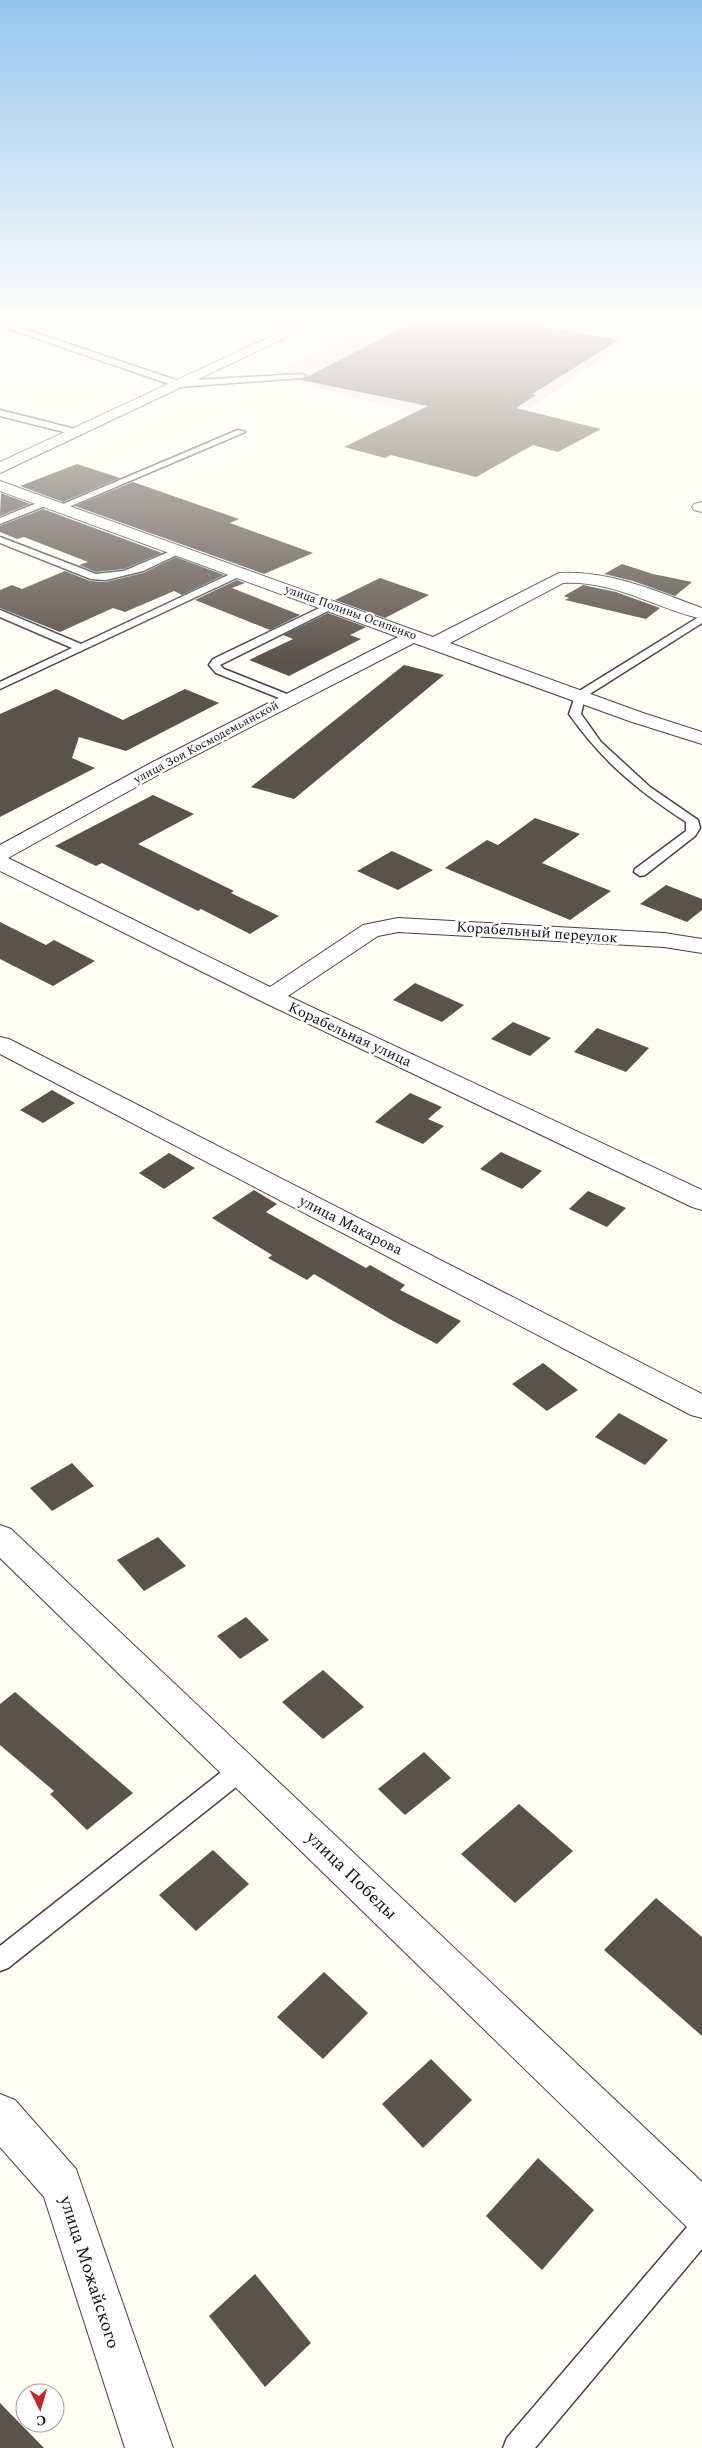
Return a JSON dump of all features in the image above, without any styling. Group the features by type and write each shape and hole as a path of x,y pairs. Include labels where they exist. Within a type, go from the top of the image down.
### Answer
{"street":[{"path":"0,468 69,435"},
{"name":"улица Полины Осипенко","path":"0,486 182,550 636,717 702,738"},
{"path":"436,643 559,578 572,576 588,577 614,584 702,614"},
{"name":"улица Зои Космодемьянской","path":"0,854 288,698 415,635"},
{"name":"Корабельная улица","path":"0,863 271,996 702,1201"},
{"name":"Корабельный переулок","path":"271,996 371,930 398,925 429,925 664,940 702,946"},
{"name":"улица Макарова","path":"0,1044 702,1407"},
{"name":"улица Победы","path":"0,1538 702,2212"},
{"name":"улица Можайского","path":"0,2115 61,2184 149,2448"}],"lane":[{"path":"0,521 54,505 233,435"},
{"path":"0,540 95,577 105,578 119,576 182,550"},
{"path":"0,686 241,572"},
{"path":"288,698 220,671 214,666 217,661 332,605"},
{"path":"0,613 82,648"},
{"path":"640,872 691,833 694,828 692,820 646,790 597,744 574,714 580,695 702,618"},
{"path":"0,1960 242,1769"},
{"path":"517,2448 702,2230"}],"building":[{"path":"368,435 589,435 558,452 533,445 476,477 391,455 385,458 344,447"},
{"path":"77,464 120,478 63,502 20,486"},
{"path":"133,482 239,519 230,523 313,553 264,574 75,506"},
{"path":"1,493 30,504 0,516"},
{"path":"43,509 162,553 124,569 96,572 79,565 88,562 24,537 17,539 0,532 0,526"},
{"path":"176,557 224,575 182,595 174,591 125,612 113,608 60,632 0,608 0,590 12,585 22,589 65,571 90,581 106,582 143,573"},
{"path":"622,564 653,574 692,582 675,596 633,581 604,574"},
{"path":"380,578 429,595 385,618 335,600"},
{"path":"237,580 245,583 232,588 300,615 270,630 195,600"},
{"path":"583,585 616,592 660,608 646,619 565,600 569,598 564,596"},
{"path":"328,613 366,627 350,635 361,639 289,676 249,660 293,639 283,635"},
{"path":"404,665 444,675 294,799 251,787"},
{"path":"56,689 123,720 185,689 219,703 126,751 79,737 72,758 95,768 0,817 0,714"},
{"path":"153,795 194,814 138,844 234,891 231,893 279,916 250,934 201,909 198,911 102,863 96,866 55,846"},
{"path":"535,818 580,834 542,863 611,891 570,920 445,868 487,840 498,845"},
{"path":"392,851 433,870 398,890 357,871"},
{"path":"666,885 702,899 702,910 687,922 640,904"},
{"path":"0,922 46,945 54,940 95,961 53,986 0,959"},
{"path":"415,983 464,1005 442,1022 393,1000"},
{"path":"513,1022 551,1038 530,1056 491,1039"},
{"path":"597,1028 649,1048 626,1072 574,1052"},
{"path":"52,1090 75,1103 43,1123 20,1110"},
{"path":"410,1093 442,1107 428,1119 444,1126 423,1144 375,1122"},
{"path":"501,1152 542,1171 522,1189 480,1169"},
{"path":"169,1153 195,1168 164,1189 139,1173"},
{"path":"254,1190 277,1204 266,1212 366,1268 370,1265 405,1285 400,1290 461,1321 437,1344 393,1321 314,1274 307,1280 268,1258 272,1255 212,1218"},
{"path":"588,1191 626,1208 607,1227 569,1209"},
{"path":"543,1363 578,1390 547,1411 512,1384"},
{"path":"619,1413 668,1440 645,1465 595,1437"},
{"path":"72,1463 94,1486 52,1511 30,1488"},
{"path":"158,1537 186,1566 144,1591 117,1560"},
{"path":"246,1617 269,1640 240,1659 217,1636"},
{"path":"323,1670 364,1707 323,1739 282,1702"},
{"path":"15,1692 133,1793 87,1830 50,1794 54,1791 0,1745 0,1704"},
{"path":"424,1752 451,1778 405,1815 378,1789"},
{"path":"519,1804 573,1851 515,1903 461,1854"},
{"path":"213,1850 249,1884 196,1931 159,1895"},
{"path":"656,1898 702,1937 702,2036 604,1950"},
{"path":"324,1972 368,2013 323,2059 277,2017"},
{"path":"431,2059 472,2100 423,2148 382,2104"},
{"path":"538,2158 594,2210 542,2270 486,2216"},
{"path":"255,2274 311,2343 265,2387 209,2316"},
{"path":"0,2403 15,2418 15,2433 29,2433 44,2448 0,2448"}]}
